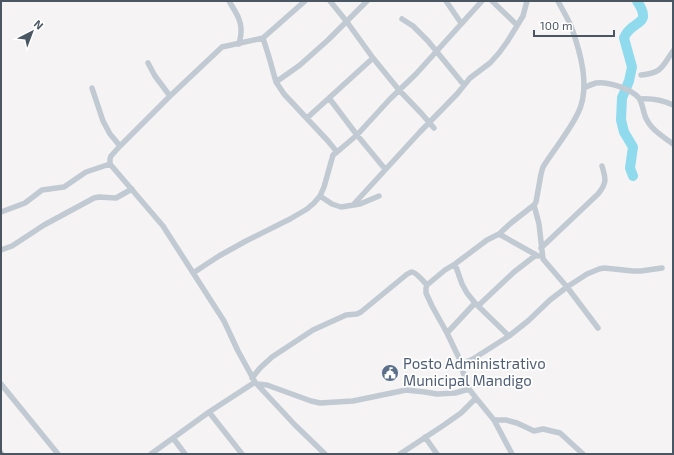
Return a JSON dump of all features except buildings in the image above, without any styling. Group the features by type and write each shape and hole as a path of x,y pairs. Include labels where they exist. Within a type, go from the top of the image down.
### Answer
{"street":[{"path":"229,1 236,13 242,31 239,44"},
{"path":"305,1 263,38 222,47 120,146 111,156 110,164 163,226 224,321 238,351 255,381 325,454"},
{"path":"330,1 399,90 434,128"},
{"path":"276,82 300,65 347,22 367,1"},
{"path":"446,1 461,24"},
{"path":"194,273 219,256 307,209 320,196 333,155 357,135 379,110 416,74 482,1"},
{"path":"492,1 517,25"},
{"path":"353,205 474,74 490,63 499,53 508,42 523,16 527,1"},
{"path":"511,454 494,420 469,389 461,364 426,293 426,288 427,285 445,270 486,240 499,234 511,222 534,205 536,202 543,167 567,132 579,111 584,96 582,67 570,24 558,1"},
{"path":"402,19 414,26 428,40 464,85"},
{"path":"263,38 276,82 284,94 337,152"},
{"path":"641,75 651,74 660,69 673,51"},
{"path":"307,118 373,58"},
{"path":"148,63 155,76 170,96"},
{"path":"584,88 596,83 604,83 622,87 633,93 640,99 646,118 651,126 659,135 673,144"},
{"path":"92,88 103,121 110,134 120,146"},
{"path":"329,98 385,169"},
{"path":"640,99 659,99 673,105"},
{"path":"1,212 25,203 42,190 64,187 86,172 110,164"},
{"path":"541,248 604,187 605,181 602,166"},
{"path":"1,250 12,246 44,225 94,198 116,198 132,189"},
{"path":"320,196 332,204 340,207 360,204 379,196"},
{"path":"534,205 539,224 543,260"},
{"path":"499,234 536,254 543,260 567,287 598,328"},
{"path":"447,333 477,304 536,254"},
{"path":"455,264 467,293 509,336"},
{"path":"461,364 473,359 509,336 528,321 550,300 587,274 604,268 633,272 662,268"},
{"path":"151,454 255,381 260,368 313,330 346,315 361,312 411,272 416,274 427,285"},
{"path":"255,381 310,401 320,403 353,401 406,390 437,394 455,393 469,389"},
{"path":"1,384 58,454"},
{"path":"400,454 461,413 476,398"},
{"path":"209,412 242,454"},
{"path":"494,420 506,420 518,423 534,431 543,429 560,433 583,454"},
{"path":"425,437 437,454"},
{"path":"173,438 185,454"}],"waterway":[{"path":"633,176 630,168 633,147 624,132 621,120 622,98 629,81 632,67 624,38 627,32 642,19 642,9 637,1"}],"railway":[{"path":"1,450 4,454"}],"place":[{"name":"Posto Administrativo Municipal Mandigo","path":"390,373"}]}
